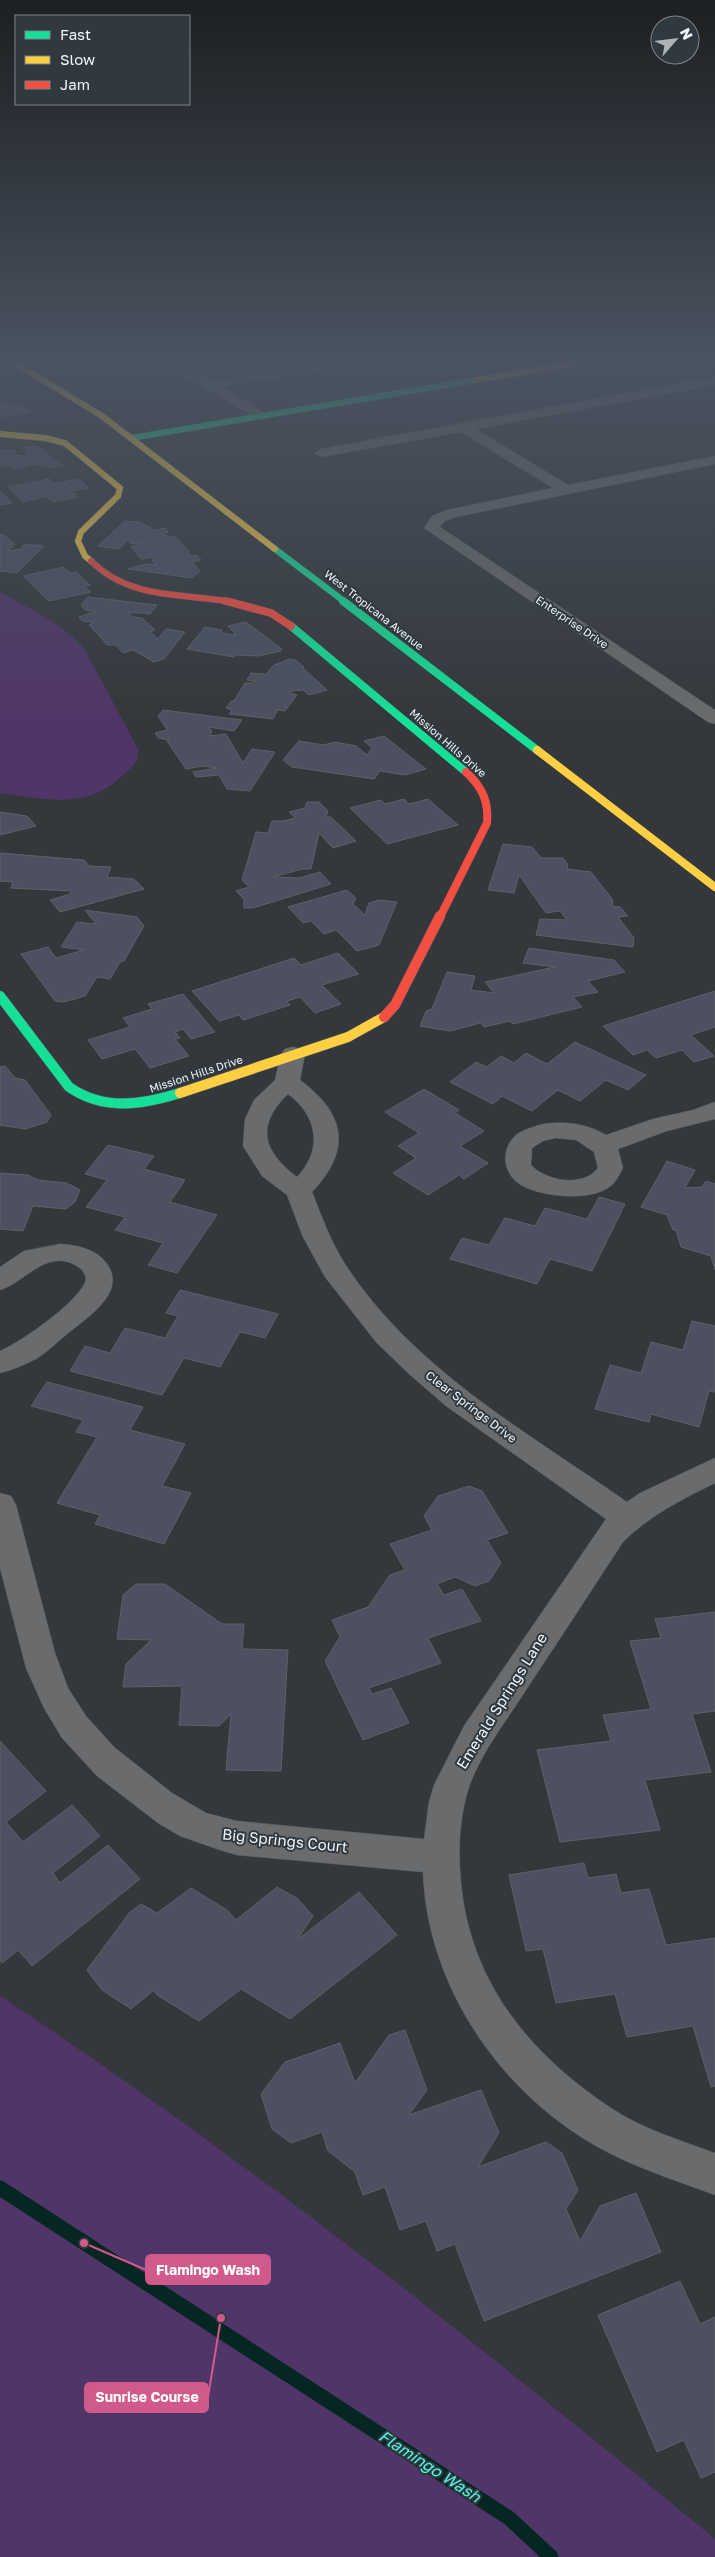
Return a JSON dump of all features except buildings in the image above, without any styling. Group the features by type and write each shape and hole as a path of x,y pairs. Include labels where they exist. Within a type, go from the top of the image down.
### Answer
{"street":[{"name":"Mission Hills Drive","path":"0,996 68,1087 81,1096 98,1102 126,1105 158,1100 361,1031 386,1016 395,1005 487,823 490,811 485,793 474,779 281,618 264,610 240,604 146,592 110,578 81,551 78,541 81,532 118,496 120,488 112,480"},
{"name":"West Tropicana Avenue","path":"186,480 715,887"},
{"path":"550,480 566,490 614,480"},
{"name":"Enterprise Drive","path":"566,490 452,513 439,518 433,523 432,528 715,718"},
{"path":"287,1082 307,1096 321,1112 328,1138 327,1152 321,1166 312,1179 298,1191 283,1181 262,1158 256,1146 255,1133 257,1119 263,1105 287,1082 293,1054"},
{"path":"602,1145 662,1124 712,1116"},
{"name":"Clear Springs Drive","path":"298,1191 316,1236 335,1270 358,1302 393,1341 456,1398 627,1518"},
{"path":"0,1281 35,1257 63,1252 88,1259 96,1266 100,1275 100,1285 96,1294 87,1303 27,1351 0,1363"},
{"name":"Emerald Springs Lane","path":"715,1470 651,1501 627,1518 598,1550 476,1736 459,1766 447,1800 439,1857 444,1911 454,1951 471,1990 494,2027 523,2062 557,2095 597,2123 640,2146 715,2174"},
{"name":"Big Springs Court","path":"0,1505 42,1670 56,1699 74,1728 98,1756 163,1809 186,1823 236,1838 439,1857"}],"shaded area":[{"path":"0,592 56,624 85,650 138,749 137,760 110,786 81,798 66,800 0,793"},
{"path":"0,1996 185,2124 365,2258 453,2327 715,2539 715,2557 0,2557"}],"waterway":[{"name":"Flamingo Wash","path":"0,2188 509,2518 551,2557"}],"traffic: fast":[{"path":"275,549 537,750"},
{"path":"291,626 466,772"},
{"path":"0,996 69,1087 81,1096 95,1101 123,1105 152,1101 180,1093"}],"traffic: slow":[{"path":"91,561 85,556 78,541 81,532 118,496 120,488 111,480"},
{"path":"186,480 275,549"},
{"path":"537,750 715,887"},
{"path":"180,1093 348,1037 384,1017"}],"traffic: jam":[{"path":"91,561 108,576 132,588 249,606 271,613 291,626"},
{"path":"384,1017 395,1005 487,823 488,808 484,794 477,783 466,772"}],"place":[{"name":"Flamingo Wash","path":"84,2243"},
{"name":"Sunrise Course","path":"221,2318"}]}
